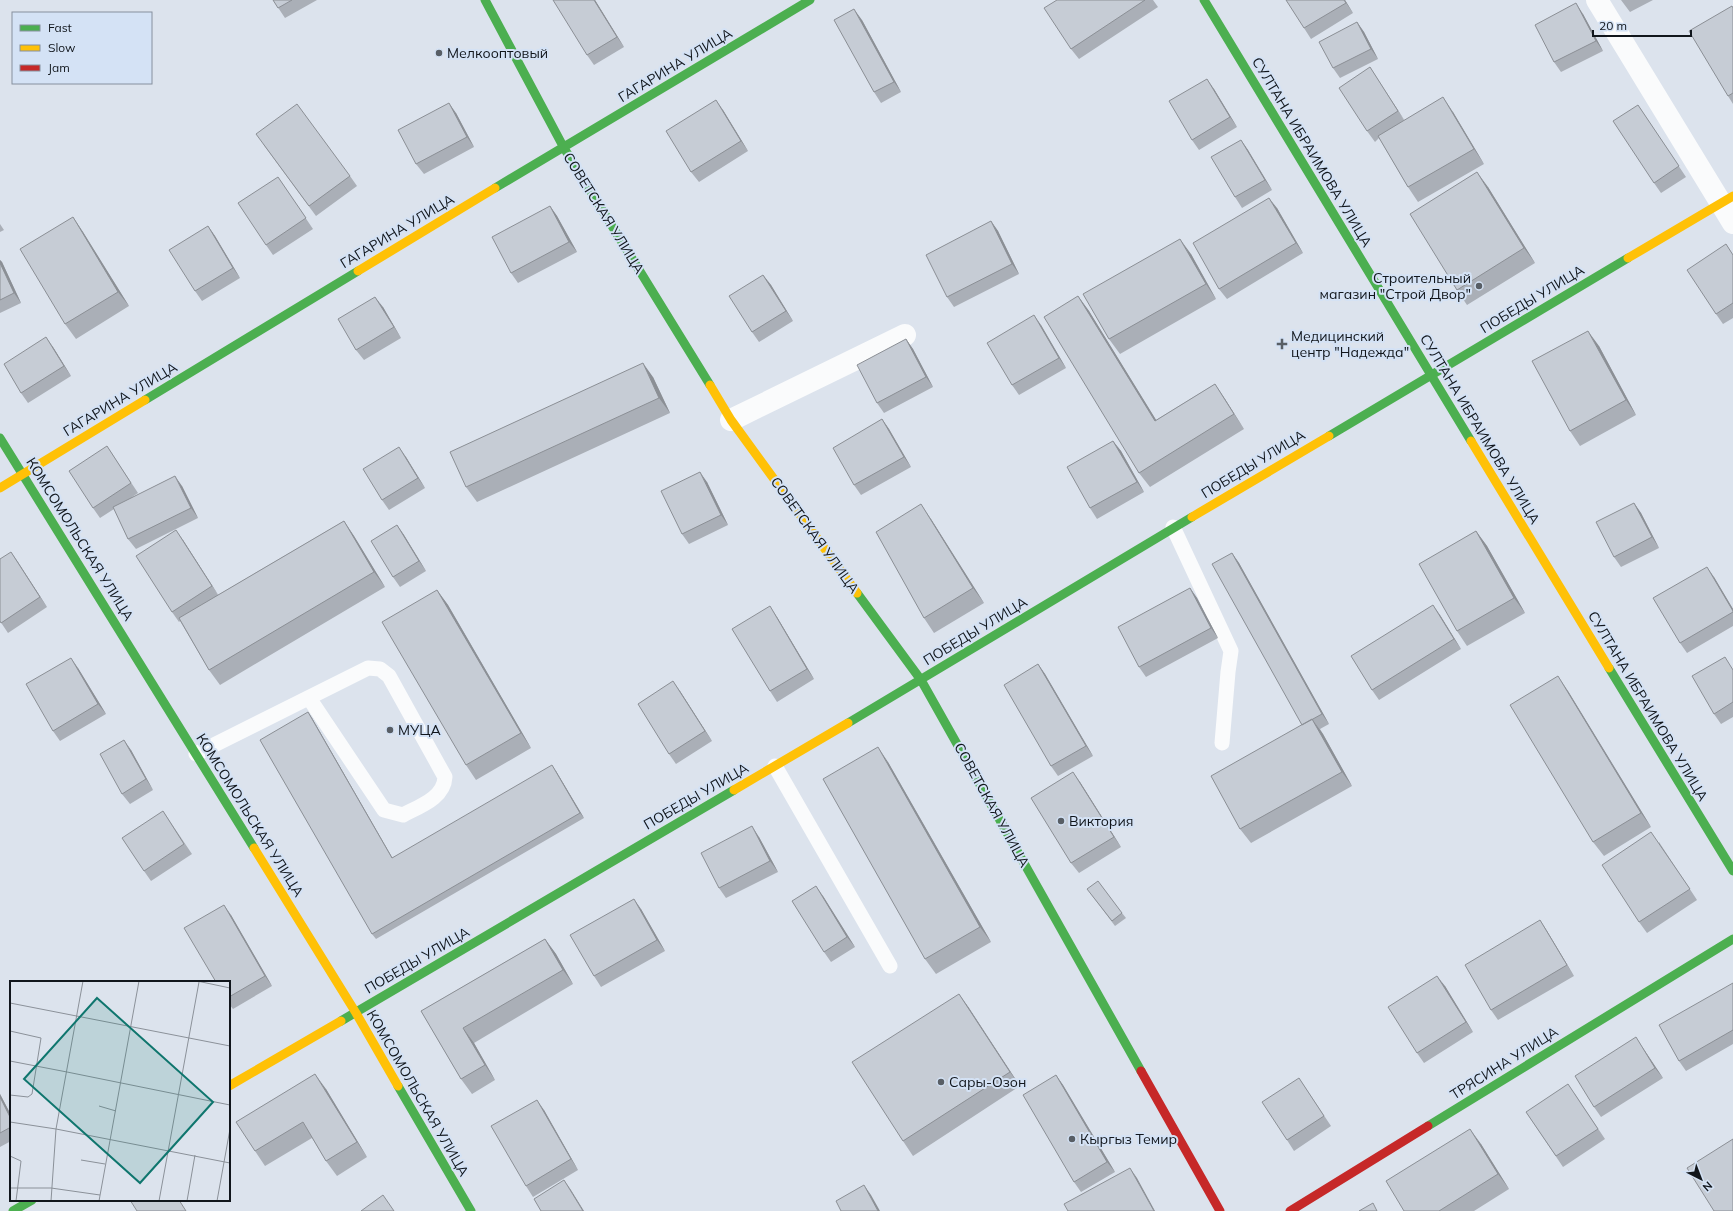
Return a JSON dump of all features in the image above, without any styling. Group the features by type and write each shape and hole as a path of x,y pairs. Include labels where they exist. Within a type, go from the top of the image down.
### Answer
{"main road":[{"name":"СОВЕТСКАЯ УЛИЦА","path":"485,0 564,148 731,420 921,680 1220,1211"},
{"name":"ГАГАРИНА УЛИЦА","path":"0,488 533,165 564,148 810,0"},
{"name":"СУЛТАНА ИБРАИМОВА УЛИЦА","path":"1204,0 1733,871"},
{"name":"ПОБЕДЫ УЛИЦА","path":"230,1085 356,1013 921,680 1727,200"},
{"name":"КОМСОМОЛЬСКАЯ УЛИЦА","path":"0,438 356,1013 471,1211"},
{"name":"ТРЯСИНА УЛИЦА","path":"1290,1211 1733,939"},
{"path":"13,1211 30,1201"}],"street":[{"path":"1597,0 1727,200 1733,223"},
{"path":"731,420 905,335"}],"lane":[{"path":"1174,528 1231,651 1222,743"},
{"path":"196,754 368,668 380,669 389,676 445,777 444,785 438,796 403,815 384,810 309,698"},
{"path":"775,766 890,966"}],"building":[{"path":"273,0 292,0 278,8"},
{"path":"553,0 594,0 617,37 587,55"},
{"path":"1057,0 1145,0 1071,49 1044,8"},
{"path":"1286,0 1344,0 1346,3 1304,28"},
{"path":"1576,3 1596,41 1554,62 1535,25"},
{"path":"1732,6 1733,93 1728,96 1689,31"},
{"path":"854,9 894,82 874,92 834,20"},
{"path":"1357,22 1371,49 1333,68 1319,42"},
{"path":"1370,67 1398,111 1367,131 1339,88"},
{"path":"1207,79 1230,117 1192,140 1169,101"},
{"path":"1443,97 1474,149 1408,187 1378,136"},
{"path":"716,100 741,141 691,172 666,131"},
{"path":"449,103 467,137 416,164 398,130"},
{"path":"297,104 350,176 309,206 256,134"},
{"path":"1638,105 1679,166 1654,183 1613,121"},
{"path":"1241,140 1265,180 1235,197 1211,157"},
{"path":"1477,172 1524,248 1457,290 1410,214"},
{"path":"278,177 306,218 266,245 238,203"},
{"path":"1269,198 1296,243 1219,289 1193,243"},
{"path":"550,206 569,242 511,273 492,237"},
{"path":"73,217 118,292 65,324 20,249"},
{"path":"991,221 1012,264 947,297 926,255"},
{"path":"208,226 233,268 195,291 169,250"},
{"path":"1180,239 1206,284 1109,339 1083,294"},
{"path":"1726,244 1733,255 1733,303 1716,314 1687,270"},
{"path":"0,263 14,293 0,300"},
{"path":"763,275 786,311 752,332 729,296"},
{"path":"1078,296 1155,421 1215,384 1234,414 1139,473 1044,317"},
{"path":"375,297 394,327 356,350 338,319"},
{"path":"1034,315 1059,358 1012,385 987,343"},
{"path":"1588,331 1626,400 1570,431 1532,361"},
{"path":"46,337 64,366 21,393 4,364"},
{"path":"906,339 926,377 877,403 857,365"},
{"path":"643,363 659,398 466,487 450,452"},
{"path":"882,419 904,457 854,485 833,448"},
{"path":"1113,441 1137,482 1090,508 1067,467"},
{"path":"107,446 131,483 93,508 69,471"},
{"path":"399,447 418,478 382,500 363,469"},
{"path":"700,472 721,515 682,534 661,491"},
{"path":"175,476 191,508 128,539 113,507"},
{"path":"1634,503 1652,537 1614,557 1596,522"},
{"path":"921,504 973,588 924,618 876,532"},
{"path":"344,521 374,572 209,670 179,618"},
{"path":"397,525 419,561 393,577 371,541"},
{"path":"176,530 212,586 172,612 136,556"},
{"path":"1476,531 1514,598 1457,631 1419,564"},
{"path":"11,552 40,597 1,623 0,559"},
{"path":"1232,553 1322,714 1302,725 1212,564"},
{"path":"1707,567 1733,612 1680,643 1653,598"},
{"path":"1190,588 1211,628 1139,667 1118,627"},
{"path":"437,590 521,733 466,765 382,622"},
{"path":"1433,605 1454,639 1372,690 1351,656"},
{"path":"770,606 807,669 770,691 732,629"},
{"path":"1725,657 1733,670 1733,702 1714,714 1692,676"},
{"path":"71,658 98,704 53,731 26,684"},
{"path":"1038,664 1086,746 1051,766 1004,685"},
{"path":"1558,676 1641,813 1593,842 1510,705"},
{"path":"673,681 705,731 669,754 638,704"},
{"path":"308,712 392,858 552,765 580,813 372,934 260,740"},
{"path":"1312,719 1342,772 1240,829 1211,776"},
{"path":"124,740 146,779 122,794 100,754"},
{"path":"878,747 980,927 925,959 823,779"},
{"path":"1073,772 1114,837 1071,863 1031,798"},
{"path":"163,811 184,844 144,871 122,838"},
{"path":"752,826 770,861 719,888 701,853"},
{"path":"1651,832 1690,889 1639,922 1602,865"},
{"path":"1098,881 1122,913 1112,921 1087,889"},
{"path":"816,886 847,937 824,952 792,901"},
{"path":"634,899 657,940 594,976 570,935"},
{"path":"224,905 265,976 230,996 230,981 215,981 184,928"},
{"path":"1540,920 1567,965 1491,1010 1465,965"},
{"path":"545,939 563,970 463,1028 485,1065 461,1079 421,1011"},
{"path":"1437,976 1466,1022 1417,1053 1388,1007"},
{"path":"1733,983 1733,1030 1679,1061 1659,1025"},
{"name":"Сары-Озон","path":"959,994 1010,1072 903,1141 852,1062"},
{"path":"1636,1037 1655,1068 1594,1107 1575,1076"},
{"path":"315,1074 357,1142 326,1161 303,1122 255,1151 236,1122"},
{"name":"Кыргыз Темир","path":"1056,1075 1107,1162 1074,1182 1023,1095"},
{"path":"1299,1078 1324,1116 1287,1140 1262,1102"},
{"path":"1568,1084 1598,1129 1556,1156 1526,1112"},
{"path":"0,1097 10,1117 10,1128 0,1133"},
{"path":"537,1100 571,1159 526,1186 491,1126"},
{"path":"1470,1129 1498,1174 1439,1211 1404,1211 1386,1181"},
{"path":"1733,1139 1733,1211 1714,1211 1687,1168"},
{"path":"1130,1168 1154,1211 1068,1211 1064,1204"},
{"path":"564,1180 583,1211 541,1211 534,1199"},
{"path":"864,1185 878,1211 841,1211 836,1201"},
{"path":"383,1195 394,1211 361,1211"},
{"path":"131,1201 180,1201 186,1211 137,1211"},
{"path":"1373,1203 1377,1211 1359,1211"}],"traffic: fast":[{"path":"485,0 564,148 710,385"},
{"path":"495,188 810,0"},
{"path":"1204,0 1471,441"},
{"path":"1329,436 1628,258"},
{"path":"145,400 358,271"},
{"path":"0,438 254,848"},
{"path":"848,723 1192,517"},
{"path":"857,593 921,680 1141,1071"},
{"path":"1609,668 1733,871"},
{"path":"341,1021 734,790"},
{"path":"1428,1126 1733,939"},
{"path":"398,1086 471,1211"},
{"path":"13,1211 30,1201"}],"traffic: slow":[{"path":"358,271 495,188"},
{"path":"1628,258 1733,196"},
{"path":"710,385 731,420 857,593"},
{"path":"0,488 145,400"},
{"path":"1192,517 1329,436"},
{"path":"1471,441 1609,668"},
{"path":"734,790 848,723"},
{"path":"254,848 356,1013 398,1086"},
{"path":"230,1085 341,1021"}],"traffic: jam":[{"path":"1141,1071 1220,1211"},
{"path":"1290,1211 1428,1126"}],"place":[{"name":"Мелкооптовый","path":"439,53"},
{"name":"Строительный магазин \"Строй Двор\"","path":"1479,286"},
{"name":"Медицинский центр \"Надежда\"","path":"1282,344"},
{"name":"МУЦА","path":"390,730"},
{"name":"Виктория","path":"1061,821"},
{"name":"Сары-Озон","path":"941,1082"},
{"name":"Кыргыз Темир","path":"1072,1139"}]}
